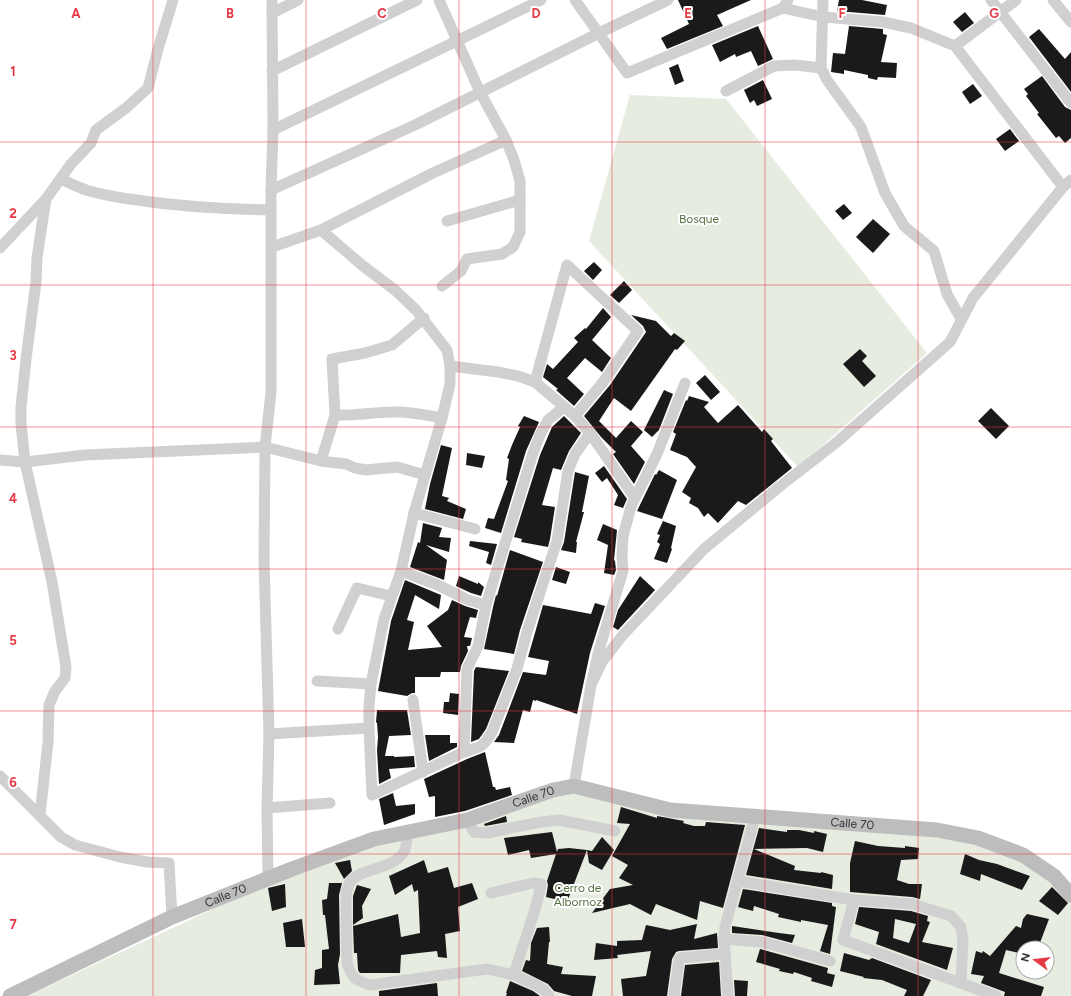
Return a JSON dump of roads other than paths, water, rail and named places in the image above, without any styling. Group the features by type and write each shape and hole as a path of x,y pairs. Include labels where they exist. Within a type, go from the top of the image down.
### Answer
{"street":[{"path":"0,248 46,199 72,164 91,143 96,130 126,108 148,88 173,0"},
{"path":"268,879 267,808 269,734 264,561 265,447 271,392 271,190 273,130 272,0"},
{"path":"272,13 298,0"},
{"path":"272,71 417,0"},
{"path":"439,0 480,92 506,140 520,181 520,232 514,247 502,254 467,259 461,270 442,286"},
{"path":"273,130 542,0"},
{"path":"575,0 627,73 786,4 823,17 883,22 911,28 955,46 1067,183 973,298 950,342 837,442 779,487 704,549 622,636 602,662 591,685"},
{"path":"271,190 415,125 599,32 668,0"},
{"path":"823,0 821,68 827,80 861,127 885,193 904,226 934,251 947,294 961,319"},
{"path":"991,0 1071,103"},
{"path":"955,46 1016,0"},
{"path":"1054,0 1071,22"},
{"path":"726,91 774,66 795,65 821,68"},
{"path":"272,247 321,230 433,173 506,140"},
{"path":"61,179 86,190 117,197 163,204 200,208 271,210"},
{"path":"40,815 48,742 49,705 55,691 65,678 66,667 52,582 25,462 21,407 36,282 37,258 46,199"},
{"path":"447,221 520,200"},
{"path":"321,230 363,266 395,290 424,318 447,350 450,366 450,384 442,418 414,514 401,571 384,619 371,684 369,728 372,795 464,752 480,748 487,742 517,669 527,632 557,541 568,471 574,454 590,433"},
{"path":"535,382 567,265 638,331 604,381 575,416"},
{"path":"321,461 335,415 332,359 366,353 392,345 424,318"},
{"path":"450,366 498,372 518,376 535,382 575,416 590,433 635,498"},
{"path":"574,786 591,685 599,650 623,570 623,536 635,498 657,454 685,383"},
{"path":"464,752 467,669 478,646 486,605 538,441 548,420 564,407"},
{"path":"335,415 352,416 394,412 412,413 442,418"},
{"path":"0,460 25,462 85,455 265,447 321,461 346,464 355,468 366,470 397,467 425,475"},
{"path":"414,514 475,529"},
{"path":"401,571 438,585 468,600 486,605"},
{"path":"338,630 357,588 391,596"},
{"path":"317,681 371,684"},
{"path":"413,700 423,772"},
{"path":"269,734 369,728"},
{"path":"0,776 61,837 75,845 120,857 147,862 169,863 172,917"},
{"name":"Calle 70","path":"10,996 172,917 374,839 407,831 467,820 553,790 574,786 670,810 937,830 978,838 1023,856 1054,876 1071,895"},
{"path":"267,808 330,803"},
{"path":"728,996 724,939 725,927 755,816"},
{"path":"467,820 474,832 478,833 488,833 541,822 559,820 615,831"},
{"path":"407,831 406,848 397,859 352,879 348,888 346,895 347,963 354,979 370,985 487,970 514,975 536,985 544,990 549,996"},
{"path":"738,881 854,900 912,904 951,916 961,927 961,982"},
{"path":"491,893 533,883 541,884 539,900 514,975"},
{"path":"854,900 843,940 996,996"},
{"path":"724,939 774,944 830,961"},
{"path":"674,996 678,960 680,958 725,954"}],"park label":[{"name":"Bosque","path":"699,219"},
{"name":"Cerro de Albornoz","path":"578,895"}]}
